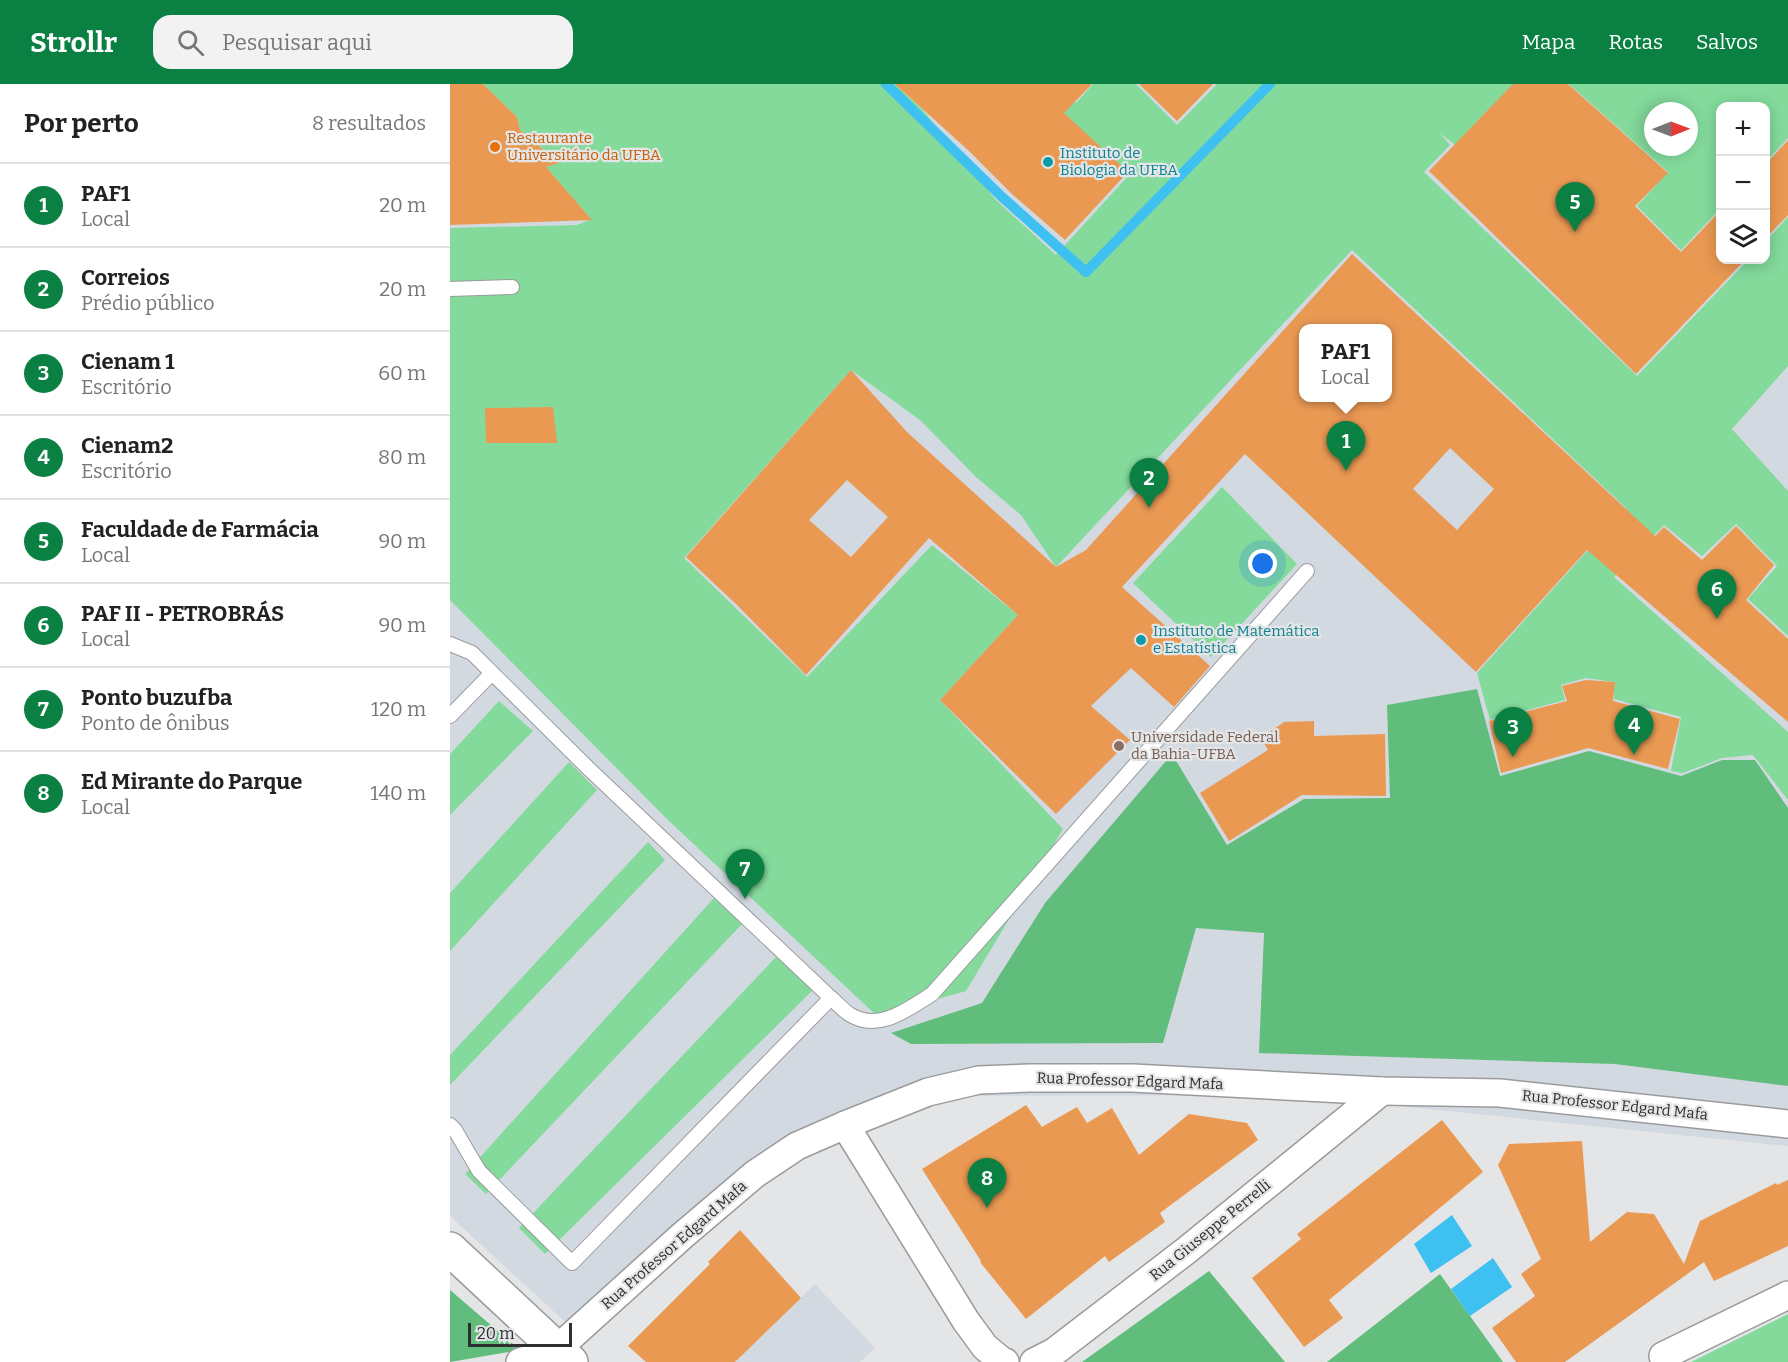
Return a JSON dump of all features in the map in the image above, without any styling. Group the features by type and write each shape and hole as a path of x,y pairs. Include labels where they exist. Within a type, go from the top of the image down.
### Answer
{"main road":[{"path":"450,1249 564,1356"}],"street":[{"name":"Rua Professor Edgard Mafa","path":"564,1356 682,1236 755,1174 797,1146 928,1092 979,1080 1133,1078 1382,1091 1500,1092 1788,1124"},
{"name":"Rua Giuseppe Perrelli","path":"1034,1362 1054,1352 1187,1250 1382,1091"},
{"path":"844,1125 966,1321 986,1347 1005,1362"},
{"path":"1663,1356 1788,1295"},
{"path":"520,1362 564,1356"}],"lane":[{"path":"450,290 512,287"},
{"path":"450,644 472,653 696,872 831,998 851,1015 871,1021 893,1018 933,994 1307,571"},
{"path":"450,716 492,673"},
{"path":"450,1125 479,1171 572,1263 831,998"}],"shaded area":[{"name":"Universidade Federal da Bahia-UFBA","path":"450,84 1788,84 1788,1146 1291,1095 909,1096 784,1152 575,1331 450,1216"},
{"path":"815,1284 875,1348 860,1362 735,1362"}],"green space":[{"path":"483,84 895,84 923,110 996,200 1056,255 1128,176 1050,99 1060,87 1076,103 1093,84 1136,84 1177,125 1217,84 1513,84 1455,145 1440,133 1450,145 1424,172 1637,376 1744,264 1770,264 1770,237 1788,217 1788,366 1732,429 1788,491 1788,636 1748,599 1777,566 1736,524 1702,556 1664,525 1614,577 1788,732 1788,800 1753,755 1722,758 1683,773 1671,771 1681,717 1614,699 1614,682 1586,678 1561,685 1565,700 1490,720 1477,673 1626,508 1352,250 1056,567 1021,515 976,477 920,420 851,370 684,558 807,677 932,545 1018,615 940,700 1063,829 966,991 877,1016 668,820 450,600 450,228 577,225 591,219 546,167 559,162 520,130 517,117"},
{"path":"1569,84 1788,84 1788,138 1770,158 1770,102 1716,102 1716,213 1681,250 1637,206 1668,172 1650,156 1698,156 1698,102 1644,102 1644,151"},
{"path":"1222,487 1297,564 1211,657 1133,583"},
{"path":"1477,689 1500,776 1589,751 1681,776 1722,760 1755,760 1788,808 1788,1086 1615,1064 1259,1053 1264,933 1196,928 1163,1043 911,1044 891,1033 982,1003 1045,903 1172,754 1227,845 1304,799 1390,798 1387,705"},
{"path":"499,701 533,731 450,815 450,754"},
{"path":"569,762 597,790 450,951 450,893"},
{"path":"648,842 665,860 450,1085 450,1055"},
{"path":"714,898 742,924 486,1194 465,1174"},
{"path":"776,957 813,990 545,1254 519,1228"},
{"path":"1209,1271 1285,1362 1082,1362"},
{"path":"1440,1274 1503,1362 1327,1362"},
{"path":"450,1290 520,1350 450,1362"},
{"path":"1788,1314 1788,1362 1691,1362"}],"water":[{"path":"1452,1215 1472,1246 1431,1273 1414,1244"},
{"path":"1493,1258 1512,1287 1470,1316 1451,1289"}],"building":[{"name":"Restaurante Universitário da UFBA","path":"450,84 483,84 517,117 520,130 559,163 546,167 592,220 450,225"},
{"name":"Instituto de Biologia da UFBA","path":"895,84 1092,84 1064,113 1128,172 1065,240 1013,195 969,151"},
{"name":"Instituto de Biologia da UFBA","path":"1139,84 1213,84 1177,121"},
{"path":"1513,84 1568,84 1644,152 1644,156 1649,156 1668,173 1635,206 1681,252 1716,215 1716,264 1741,264 1636,374 1429,171"},
{"path":"1788,140 1788,215 1770,234 1770,210 1770,160"},
{"path":"1352,254 1655,536 1664,527 1702,560 1736,526 1774,565 1746,600 1788,639 1788,722 1587,550 1476,672 1245,454 1122,587 1210,666 1174,707 1131,668 1091,706 1130,740 1056,814 940,700 1018,615 929,538 806,675 686,557 851,370 907,432 1056,567 1086,550","holes":["1450,448 1494,489 1457,530 1413,489","847,480 888,517 851,557 809,520"]},
{"path":"553,407 557,443 486,443 485,408"},
{"path":"1586,680 1615,682 1613,701 1680,719 1668,769 1588,748 1501,773 1489,721 1567,701 1562,686"},
{"path":"1314,721 1314,736 1385,734 1386,796 1302,795 1229,841 1200,793 1268,750 1261,738 1284,722"},
{"path":"1026,1105 1042,1127 1077,1107 1087,1123 1112,1108 1139,1155 1189,1114 1247,1123 1258,1140 1160,1213 1165,1222 1109,1262 1105,1256 1026,1319 980,1262 922,1169"},
{"path":"1442,1120 1483,1172 1329,1300 1343,1318 1304,1347 1252,1278 1301,1239 1297,1234"},
{"path":"1582,1141 1590,1242 1627,1212 1654,1214 1684,1264 1700,1221 1776,1183 1777,1185 1788,1180 1788,1246 1714,1281 1704,1262 1565,1362 1516,1362 1492,1328 1535,1296 1521,1274 1541,1259 1498,1165 1509,1144"},
{"path":"740,1230 801,1298 735,1362 646,1362 628,1346 710,1264 708,1262"}],"waterway":[{"path":"886,84 1001,196 1086,272 1270,84"}],"place":[{"name":"Restaurante Universitário da UFBA","path":"495,147"},
{"name":"Instituto de Biologia da UFBA","path":"1048,162"},
{"name":"Faculdade de Farmácia","path":"1575,232"},
{"name":"PAF1","path":"1346,471"},
{"name":"Correios","path":"1149,508"},
{"name":"PAF II - PETROBRÁS","path":"1717,619"},
{"name":"Instituto de Matemática e Estatística","path":"1141,640"},
{"name":"Universidade Federal da Bahia-UFBA","path":"1119,746"},
{"name":"Cienam2","path":"1634,755"},
{"name":"Cienam 1","path":"1513,757"},
{"name":"Ponto buzufba","path":"745,899"},
{"name":"Ed Mirante do Parque","path":"987,1208"}]}
